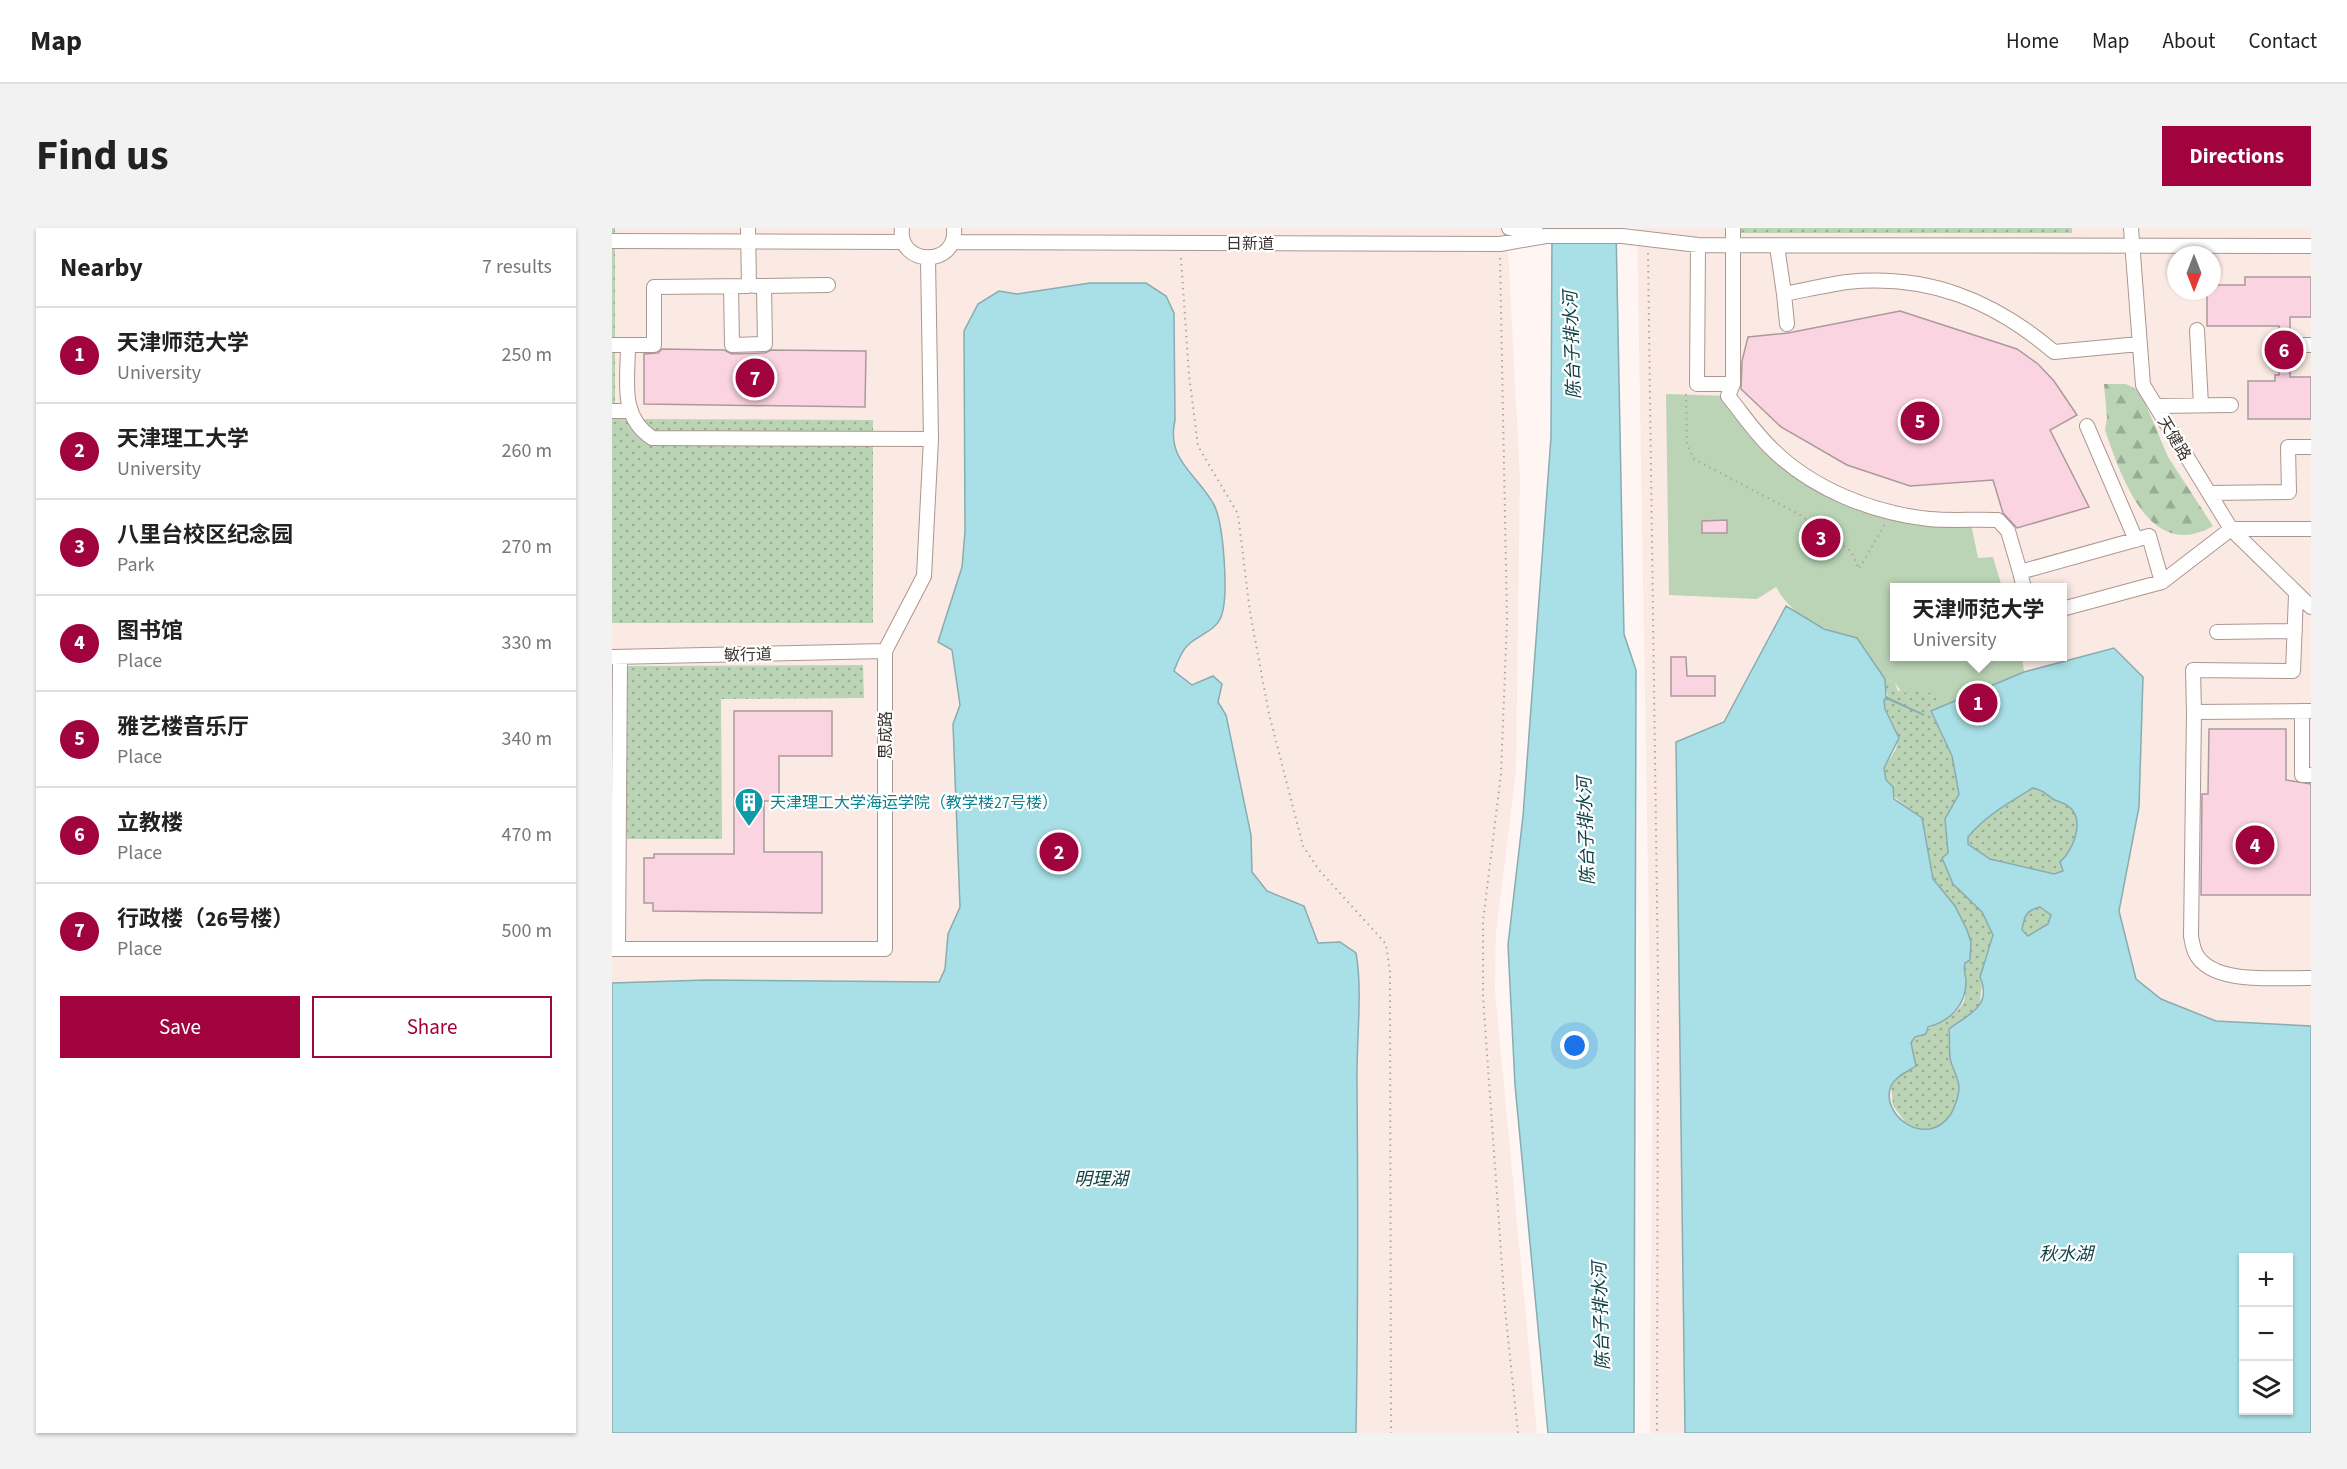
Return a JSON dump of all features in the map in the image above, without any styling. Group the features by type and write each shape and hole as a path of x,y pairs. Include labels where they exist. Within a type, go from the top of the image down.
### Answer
{"street":[{"name":"日新道","path":"1509,228 1546,236"},
{"path":"1733,228 1732,384 1728,396 1772,449 1828,489 1862,504 1929,519 1998,520 2008,531 2023,583"},
{"name":"天健路","path":"2131,228 2143,385 2231,529 2296,595 2311,607"},
{"name":"日新道","path":"953,235 1180,243 1500,244 1546,236 1622,237 1648,234 1698,245 1733,246 2311,246"},
{"path":"731,286 732,345 765,344 749,235"},
{"path":"612,242 749,235 903,235 915,256 928,258 942,255 953,235"},
{"path":"1698,245 1697,384 1732,384"},
{"path":"1777,246 1787,324"},
{"name":"思成路","path":"615,949 885,949 885,651 924,576 931,439 928,258"},
{"path":"1784,294 1848,282 1905,282 1950,291 1991,307 2023,326 2054,352 2139,344"},
{"path":"612,345 654,345 654,287 828,285"},
{"path":"2197,330 2201,405"},
{"path":"628,345 628,411 640,430 652,438 931,439"},
{"path":"2156,406 2231,405"},
{"path":"612,411 628,411"},
{"path":"2087,426 2136,540"},
{"path":"2209,494 2289,492 2288,447 2311,447"},
{"path":"2067,608 2162,582 2231,529 2311,530"},
{"path":"2020,572 2149,536 2162,582"},
{"path":"2296,595 2293,671 2193,670 2191,936 2196,954 2210,968 2229,976 2311,978"},
{"path":"2217,632 2295,631"},
{"name":"敏行道","path":"616,657 885,651"},
{"path":"615,949 616,657"},
{"path":"2194,712 2306,711 2302,775 2311,775"}],"path":[{"path":"1648,234 1658,976 1657,1433"},
{"path":"1180,243 1189,375 1198,447 1238,514 1250,612 1269,714 1303,846 1319,870 1386,944 1390,972 1391,1433"},
{"path":"1500,244 1507,620 1501,774 1483,921 1483,996 1505,1309 1518,1433"},
{"path":"1697,384 1686,395 1687,445 1694,459 1800,515 1851,551 1859,569 1892,511"}],"shaded area":[{"path":"612,228 1507,228 1520,478 1516,772 1496,933 1495,990 1537,1433 612,1433"},
{"path":"1637,228 2311,228 2311,1433 1650,1433 1652,1114"}],"green space":[{"path":"612,228 615,228 615,409 612,409"},
{"path":"1740,228 2072,228 2072,233 1740,233"},
{"path":"2104,384 2126,384 2140,391 2168,457 2213,526 2191,534 2171,533 2155,524 2141,509 2129,490 2105,430 2107,418"},
{"path":"1666,394 1728,396 1772,449 1862,504 1970,519 1978,558 1993,557 2001,583 1890,583 1890,661 2023,661 2024,672 1931,711 1929,708 1936,705 1936,692 1920,694 1913,687 1903,694 1895,683 1885,679 1857,638 1832,631 1800,615 1783,598 1776,587 1757,599 1669,595"},
{"path":"612,419 873,420 873,623 612,623"},
{"path":"863,665 864,698 721,699 722,839 627,839 626,666"},
{"path":"1885,679 1895,683 1898,691 1913,687 1936,692 1936,705 1929,708 1952,756 1959,794 1945,819 1953,884 1982,912 1993,935 1984,961 1980,1004 1972,1016 1949,1029 1959,1082 1958,1100 1950,1117 1930,1129 1910,1128 1893,1106 1891,1086 1899,1076 1916,1066 1911,1043 1957,1011 1962,1004 1965,997 1964,967 1965,963 1970,960 1971,942 1955,906 1933,879 1922,818 1896,798 1885,784 1884,769 1895,751 1897,738 1885,706 1884,700 1888,695 1884,687"},
{"path":"2033,788 2069,806 2076,817 2075,838 2060,862 2063,871 2054,874 1990,859 1968,844 1968,837 1982,822"},
{"path":"2040,907 2051,915 2048,924 2029,936 2022,930 2025,918 2029,912"}],"water":[{"name":"陈台子排水河","path":"1552,228 1616,228 1624,634 1636,670 1634,1433 1548,1433 1515,1085 1508,945 1523,816 1551,437"},
{"name":"明理湖","path":"1090,283 1146,283 1166,296 1174,313 1175,420 1173,434 1175,446 1184,465 1206,492 1217,512 1222,542 1225,594 1218,622 1185,648 1174,671 1192,685 1213,676 1222,684 1218,702 1226,715 1251,835 1252,872 1267,891 1304,906 1318,943 1340,942 1356,953 1359,1000 1356,1433 612,1433 612,983 706,980 939,982 945,969 948,934 960,907 953,724 960,705 952,650 938,642 962,567 965,531 964,331 978,304 999,291 1017,294"},
{"name":"秋水湖","path":"1786,606 1824,629 1857,638 1885,679 1886,697 1924,715 1886,698 1884,700 1885,709 1899,738 1884,768 1886,780 1893,787 1894,799 1922,818 1933,879 1955,906 1971,942 1970,960 1964,966 1966,982 1960,1005 1943,1021 1928,1027 1926,1034 1915,1037 1911,1043 1916,1066 1899,1077 1891,1086 1889,1097 1898,1117 1918,1129 1930,1129 1941,1124 1951,1114 1956,1101 1959,1084 1950,1057 1949,1029 1981,1003 1983,987 1980,977 1993,935 1982,912 1953,884 1942,858 1948,853 1945,819 1959,794 1952,756 1931,711 2024,672 2114,648 2143,677 2139,807 2119,911 2136,979 2161,999 2216,1021 2311,1026 2311,1433 1685,1433 1676,742 1724,722","holes":["2033,788 2069,806 2076,817 2077,824 2072,845 2060,862 2063,871 2054,874 1990,859 1968,844 1968,837 1982,822","2040,907 2051,915 2048,924 2028,936 2022,930 2026,915 2035,908"]}],"building":[{"path":"2245,277 2311,277 2311,317 2290,317 2290,377 2311,377 2311,419 2248,419 2248,381 2275,381 2275,375 2279,375 2279,326 2207,326 2207,300 2221,300 2221,285 2245,285"},
{"path":"1900,311 2017,349 2038,364 2054,381 2077,415 2050,430 2089,507 2017,528 2003,513 1993,480 1910,486 1847,465 1781,427 1741,389 1742,361 1748,337 1788,333"},
{"path":"662,349 724,350 732,354 765,353 771,350 866,351 865,407 644,404 644,354 658,353"},
{"path":"1727,520 1727,533 1702,533 1702,521"},
{"path":"1671,657 1686,657 1687,676 1715,676 1715,696 1671,696"},
{"name":"天津理工大学海运学院（教学楼27号楼）","path":"734,711 832,711 832,756 779,756 779,801 764,801 764,852 822,852 822,913 653,911 653,903 644,903 644,858 654,858 654,854 734,854"},
{"path":"2209,729 2286,729 2286,780 2311,784 2311,895 2201,895 2202,794 2208,794"}],"place":[{"name":"立教楼","path":"2284,350"},
{"name":"行政楼（26号楼）","path":"755,378"},
{"name":"雅艺楼音乐厅","path":"1920,421"},
{"name":"八里台校区纪念园","path":"1821,538"},
{"name":"天津师范大学","path":"1978,703"},
{"name":"天津理工大学海运学院（教学楼27号楼）","path":"749,828"},
{"name":"图书馆","path":"2255,845"},
{"name":"天津理工大学","path":"1059,852"}]}
